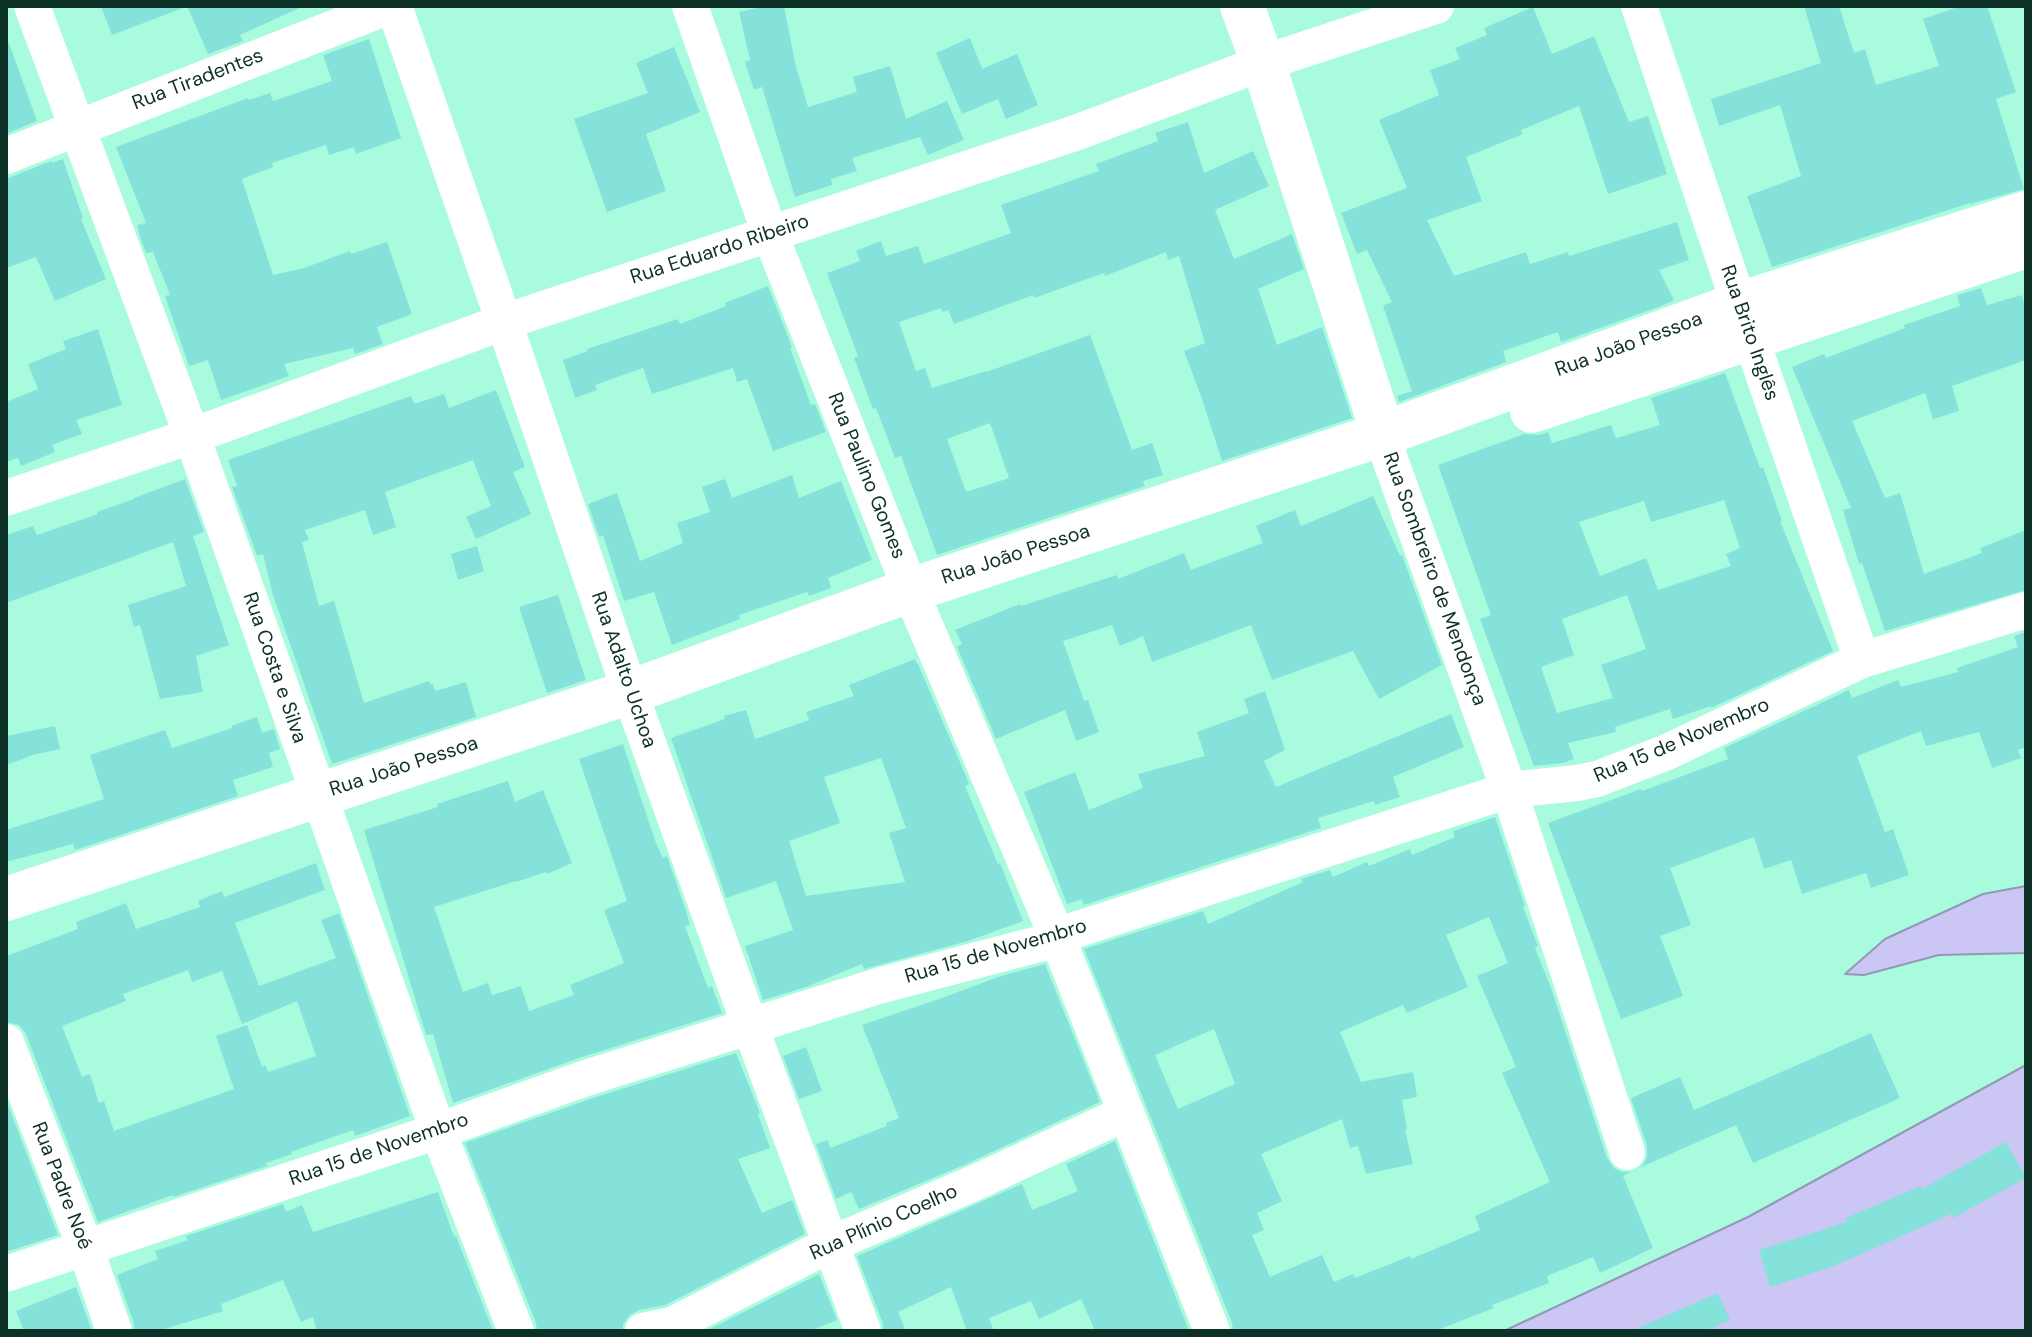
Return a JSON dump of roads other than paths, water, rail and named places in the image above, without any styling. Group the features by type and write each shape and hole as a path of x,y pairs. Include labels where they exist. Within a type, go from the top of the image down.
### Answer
{"street":[{"name":"Rua Costa e Silva","path":"32,6 192,436 438,1131 516,1331"},
{"name":"Rua Tiradentes","path":"6,156 392,6"},
{"name":"Rua Adalto Uchoa","path":"392,6 634,704 863,1331"},
{"name":"Rua Paulino Gomes","path":"690,6 770,234 915,600 1058,939 1212,1331"},
{"name":"Rua Sombreiro de Mendonça","path":"1242,6 1386,447 1509,790 1627,1152"},
{"name":"Rua Eduardo Ribeiro","path":"6,498 192,436 504,322 1075,133 1263,63 1436,6"},
{"name":"Rua Brito Inglês","path":"1639,6 1862,660"},
{"name":"Rua João Pessoa","path":"6,925 323,807 634,704 915,600 1386,447 1745,321 2026,213"},
{"name":"Rua João Pessoa","path":"1745,321 2026,246"},
{"name":"Rua 15 de Novembro","path":"6,1274 438,1131 586,1078 878,986 1058,939 1075,930 1509,790 1597,779 1667,752 1862,660 2026,610"},
{"name":"Rua João Pessoa","path":"6,899 323,807"},
{"name":"Rua Padre Noé","path":"6,1042 114,1331"},
{"name":"Rua Plínio Coelho","path":"643,1331 672,1325 831,1244 1126,1113"}]}
